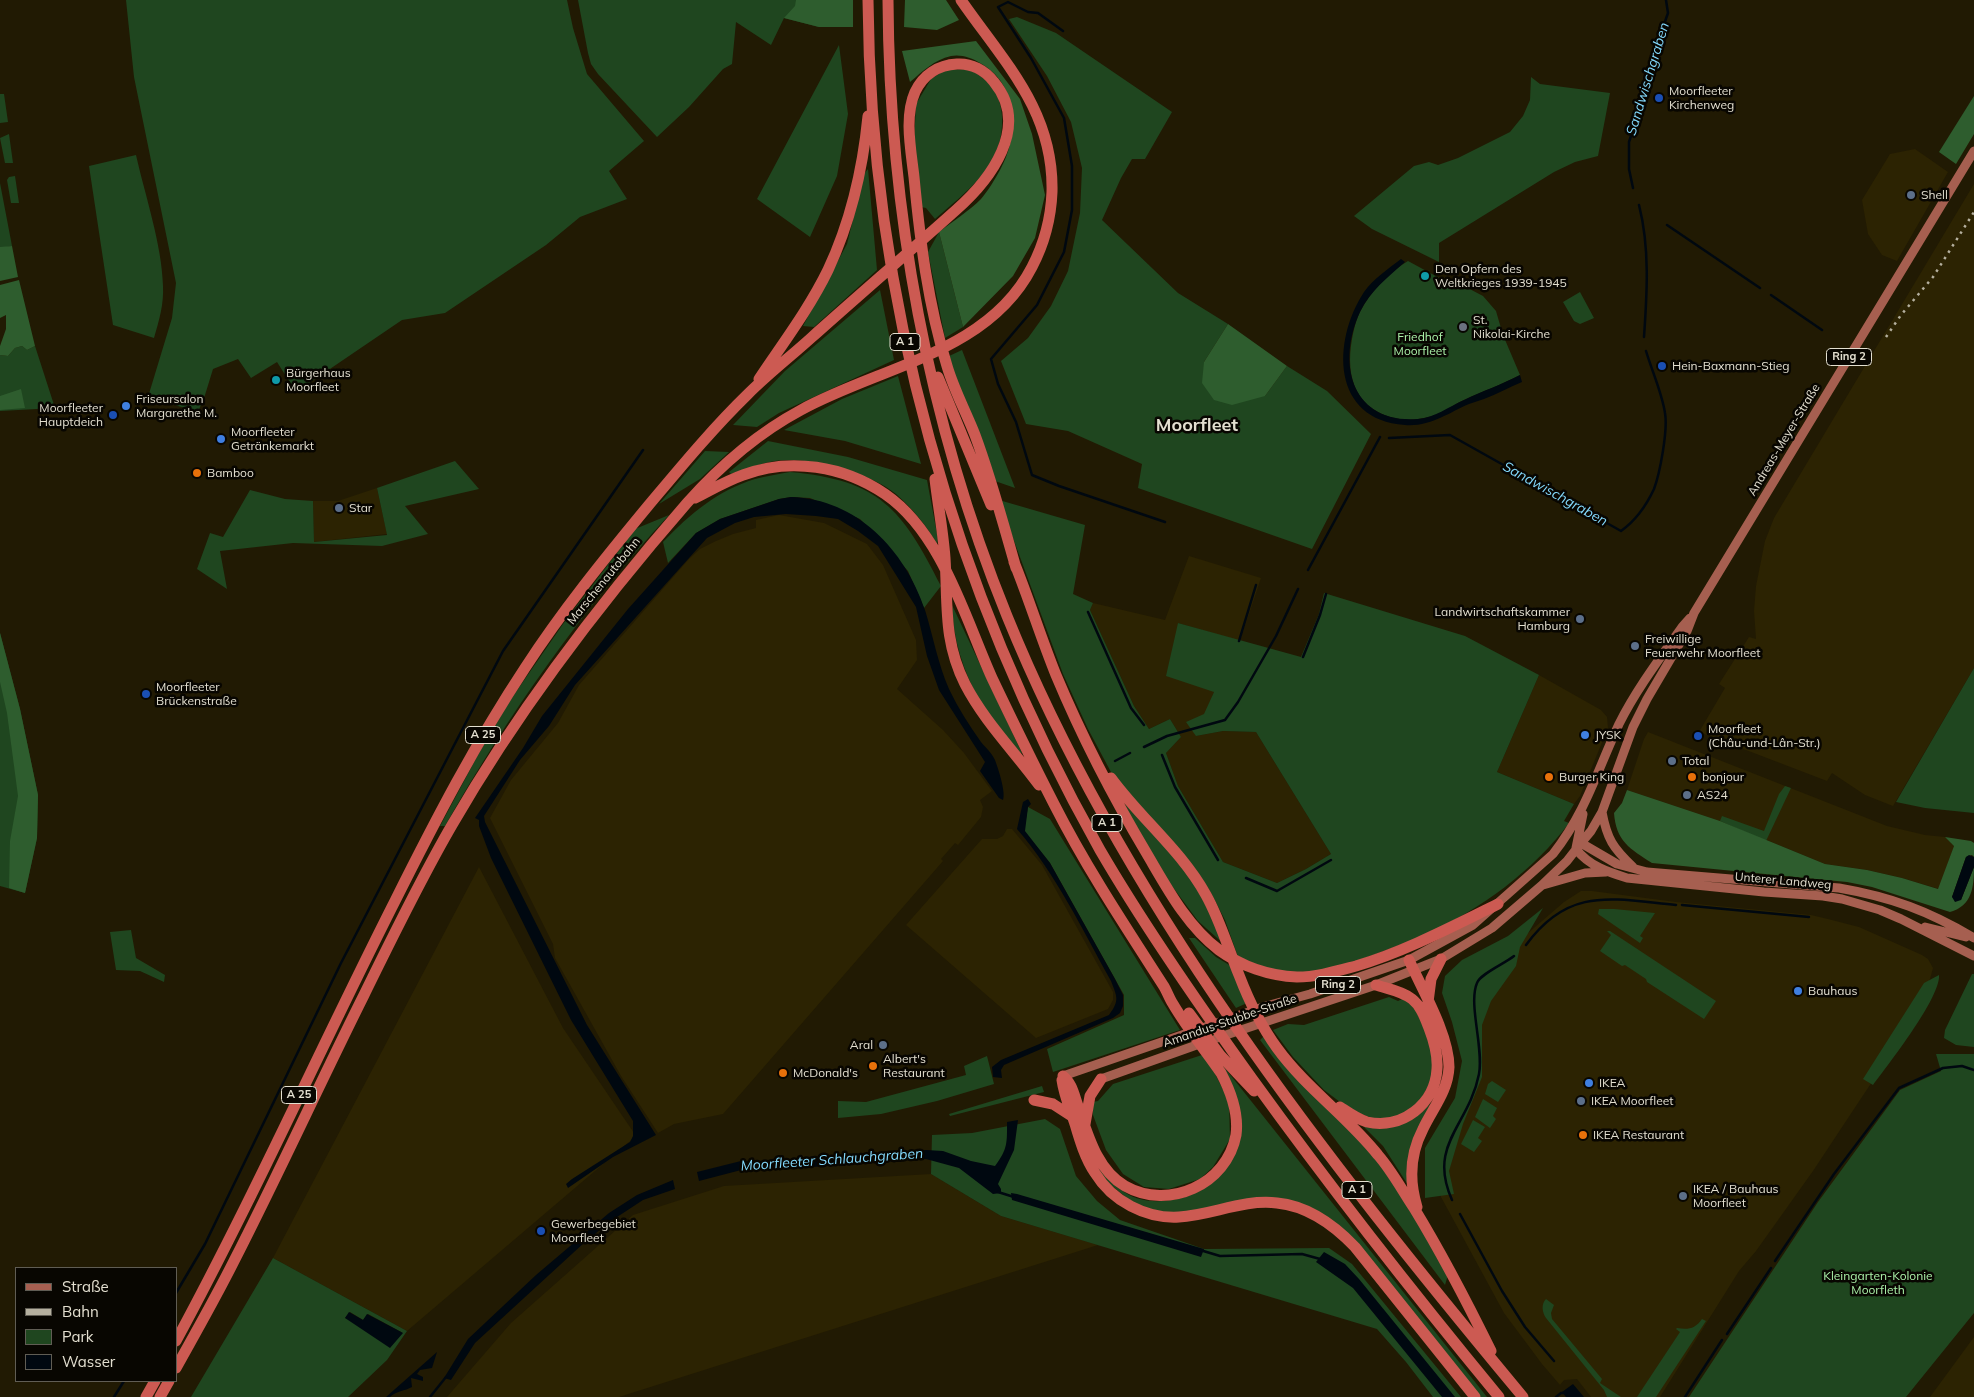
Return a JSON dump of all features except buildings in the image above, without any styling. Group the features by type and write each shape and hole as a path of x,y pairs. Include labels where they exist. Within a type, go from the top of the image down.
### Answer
{"highway":[{"name":"A 1","path":"868,0 868,42 877,156 895,287 906,348 929,440 962,548 990,621 1035,725 1101,852 1207,1015 1289,1130 1415,1294 1499,1397"},
{"name":"A 1","path":"888,0 888,42 896,155 905,238 924,343 962,491 1003,606 1053,718 1094,800 1132,866 1195,966 1248,1043 1361,1195 1523,1397"},
{"name":"Marschenautobahn","path":"178,1364 234,1261 307,1109 421,881 480,778 573,640 640,556 689,501 715,474 748,445 776,425 821,399 948,345 972,332 988,320 1018,290 1032,267 1047,227 1051,204 1052,178 1049,151 1041,123 1019,80 961,0"},
{"path":"748,394 879,278 929,234 965,202 988,178 1006,142 1008,117 1001,93 990,77 982,71 967,64 948,65 927,75 918,85 910,109 911,152 925,263 941,347 951,381 982,454 1016,568"},
{"path":"748,394 804,313 828,269 838,245 847,220 861,160 871,87"},
{"path":"924,343 1016,568 1055,673 1102,774 1136,836 1161,879 1197,930 1235,961 1254,969 1296,977 1336,972 1403,950 1498,904"},
{"name":"A 25","path":"178,1337 220,1259 369,952 465,765 520,675 554,626 619,541 704,441 748,394"},
{"path":"929,440 942,533 949,634 956,660 964,682 976,703 1054,804"},
{"path":"689,501 745,474 781,466 808,466 840,472 872,486 899,505 918,526 936,553 992,678 1054,804 1108,899 1165,988 1173,1004 1221,1073 1232,1096 1236,1114 1236,1134 1228,1158 1213,1176 1196,1187 1178,1193 1148,1194 1124,1185 1104,1167 1095,1154 1071,1086 1063,1076"},
{"path":"1086,738 1122,793 1172,847 1194,876 1216,913 1239,977 1258,1017 1278,1050 1311,1087 1352,1126 1380,1157 1421,1220 1468,1304 1499,1368"},
{"path":"1428,1002 1431,979 1441,959"},
{"path":"1409,960 1445,1042 1449,1067 1446,1087 1420,1135 1412,1162 1412,1187 1421,1220"},
{"path":"1311,1087 1354,1116 1366,1122 1379,1124 1402,1120 1418,1110 1428,1097 1436,1080 1437,1061 1431,1035 1423,1013 1412,998 1400,992 1376,985"},
{"path":"1165,988 1179,1000 1220,1055 1289,1130"},
{"path":"1063,1076 1063,1088 1086,1156 1095,1174 1105,1187 1117,1197 1139,1210 1161,1217 1178,1217 1255,1203 1278,1203 1306,1211 1332,1225 1355,1247 1475,1397"},
{"path":"1085,1126 1090,1096 1102,1079"},
{"path":"1034,1100 1057,1106 1073,1117"},
{"path":"146,1397 154,1382"},
{"path":"160,1397 168,1382"}],"main road":[{"name":"Andreas-Meyer-Straße","path":"1602,812 1633,727 1647,699 1687,632 1694,614 1974,151"},
{"name":"Andreas-Meyer-Straße","path":"1181,1035 1409,960 1473,925 1553,854 1569,833 1585,804 1616,732 1630,705 1682,627 1694,614"},
{"path":"1553,854 1569,844 1578,845 1585,804"},
{"path":"1602,812 1610,841 1618,853 1635,869"},
{"name":"Amandus-Stubbe-Straße","path":"1102,1079 1273,1018 1376,985 1441,959 1492,928 1541,886 1578,845 1602,812"},
{"name":"Unterer Landweg","path":"1578,845 1617,864 1635,869 1718,879 1839,888 1868,893 1925,912 1973,938"},
{"name":"Unterer Landweg","path":"1578,845 1588,862 1610,872 1644,881 1823,896 1862,904 1901,919 1974,956"},
{"name":"Unterer Landweg","path":"1541,886 1584,873 1610,872"},
{"path":"1901,919 1948,934 1973,938"},
{"name":"Amandus-Stubbe-Straße","path":"1063,1076 1181,1035"}],"shaded area":[{"path":"1915,149 1948,172 1897,261 1882,255 1868,234 1862,200 1890,154"},
{"path":"1974,184 1974,668 1893,806 1865,795 1832,773 1827,781 1699,732 1725,688 1719,684 1749,637 1756,639 1754,611 1756,586 1765,541 1774,518"},
{"path":"377,488 387,534 314,542 313,501 338,501"},
{"path":"779,515 824,523 867,544 883,565 916,640 917,660 897,689 943,730 964,753 992,791 980,800 983,807 981,817 958,845 955,843 941,859 943,861 723,1114 674,1124 658,1133 621,1076 555,958 553,944 490,818 511,780 558,723 579,685 689,559 700,549 716,541 756,528 756,520"},
{"path":"1189,556 1261,578 1240,641 1178,623 1214,692 1196,736 1223,731 1256,732 1331,854 1277,883 1223,862 1178,786 1166,753 1181,737 1170,719 1149,729 1134,706 1090,610 1093,603 1165,620"},
{"path":"1539,675 1601,710 1607,717 1608,728 1580,796 1574,804 1497,772"},
{"path":"1648,732 1887,826 1925,835 1945,837 1954,846 1939,889 1867,870 1825,864 1720,821 1627,790"},
{"path":"1007,829 1012,829 1042,865 1113,992 1113,1000 1108,1009 1036,1038 906,925 982,839 997,839 1003,836"},
{"path":"479,867 563,1028 636,1136 407,1331 273,1258"},
{"path":"1581,891 1811,915 1859,927 1922,955 1928,959 1933,968 1930,979 1907,1029 1813,1171 1756,1251 1739,1271 1660,1397 1591,1397 1577,1379 1564,1380 1560,1385 1504,1313 1441,1197 1437,1177 1476,1041 1505,953 1564,902"},
{"path":"931,1174 1001,1216 1098,1245 619,1397 447,1397 511,1323 633,1215 724,1186"},
{"path":"1974,1337 1974,1397 1930,1397"}],"green space":[{"path":"126,0 567,0 573,28 587,74 644,141 609,171 627,199 580,217 546,245 445,313 402,320 296,392 277,362 251,378 238,359 213,369 198,412 148,397 172,318 176,283 134,77"},
{"path":"578,0 833,0 833,4 819,27 784,18 771,45 736,22 732,64 723,69 689,107 657,137 598,74 591,64"},
{"path":"796,0 853,0 853,27 819,27 784,18 795,6"},
{"path":"905,0 946,0 959,20 937,30 904,27"},
{"path":"1017,17 1056,33 1172,112 1145,159 1132,159 1102,220 1178,293 1228,324 1204,362 1265,396 1287,366 1327,391 1371,434 1312,549 1138,488 1142,464 1068,431 1026,424 1001,361 1028,338 1051,306 1068,271 1080,213 1082,168 1071,122 1047,76 1009,19"},
{"path":"976,41 1020,99 1032,134 1045,195 1035,238 1013,276 963,327 939,232 984,196 1000,170 1011,141 1013,126 1009,97 993,72 977,61 966,57 951,56 939,60 910,82 902,51"},
{"path":"839,45 848,114 837,176 810,237 757,199"},
{"path":"970,69 989,83 999,100 1002,120 1000,141 995,155 979,178 935,219 926,208 921,207 914,143 916,104 931,79 945,70"},
{"path":"1531,77 1540,84 1610,93 1598,156 1575,162 1554,172 1439,243 1439,262 1372,229 1354,216 1414,166 1429,162 1438,165 1458,158 1510,132 1523,116 1530,100"},
{"path":"0,94 4,94 8,122 0,123"},
{"path":"1974,96 1974,134 1956,164 1939,152"},
{"path":"9,134 13,163 5,163 0,138"},
{"path":"136,155 160,254 162,270 163,299 154,338 113,325 89,166"},
{"path":"868,169 877,270 814,327 803,326 847,244 864,174"},
{"path":"15,176 19,203 11,203 7,180 9,177"},
{"path":"0,183 12,246 1,248 0,247"},
{"path":"939,232 963,327 945,338 928,252"},
{"path":"12,246 18,277 0,281 0,247"},
{"name":"Friedhof Moorfleet","path":"1408,261 1445,281 1464,286 1483,296 1496,311 1503,335 1520,375 1461,401 1441,413 1420,419 1405,420 1385,415 1373,409 1364,401 1357,391 1350,367 1350,353 1356,320 1375,289 1387,276"},
{"path":"19,280 35,346 27,350 22,346 15,348 8,356 0,355 0,346 6,329 6,315 0,318 0,285"},
{"path":"880,290 894,360 779,413 757,427 733,425 785,371"},
{"path":"1580,292 1594,318 1580,324 1574,321 1563,302"},
{"path":"1228,324 1287,366 1265,396 1232,405 1214,400 1202,383 1204,362"},
{"path":"22,346 27,350 35,346 55,408 0,411 0,355 8,356 15,348"},
{"path":"962,350 1015,488 995,481 947,357"},
{"path":"898,376 921,464 845,441 784,430 842,399"},
{"path":"21,389 25,408 0,410 0,396"},
{"path":"768,441 848,457 927,480 938,539 937,544 919,518 896,494 886,487 860,475 829,465 799,460 780,460 731,474 729,472"},
{"path":"705,451 729,452 700,479 659,504"},
{"path":"455,461 479,489 405,506 428,534 382,546 293,543 220,551 227,589 197,569 210,533 223,537 250,490 285,499 313,501 314,542 387,535 377,488"},
{"path":"790,472 821,476 846,482 867,491 885,503 900,518 914,537 941,586 924,608 908,571 860,519 810,498 791,497 779,499 720,519 696,533 668,563 663,542 694,512 741,484 759,478"},
{"path":"999,500 1085,525 1073,594 1093,603 1090,610 1134,706 1149,729 1170,719 1181,737 1166,753 1178,786 1223,862 1277,883 1331,854 1256,732 1223,731 1196,736 1186,722 1204,714 1214,692 1166,676 1178,623 1301,657 1319,614 1324,593 1465,636 1539,675 1497,772 1574,804 1564,821 1569,823 1539,857 1505,887 1467,913 1416,939 1351,963 1331,969 1310,972 1292,973 1276,970 1238,957 1225,920 1210,891 1192,864 1112,774 1088,729 1063,674"},
{"path":"669,515 606,588 548,664 494,744 445,826 440,826 509,702 563,624 635,529"},
{"path":"952,605 1022,753 1019,753 993,721 974,690 960,654 954,630"},
{"path":"0,633 20,709 38,795 37,838 25,893 0,886"},
{"path":"0,633 20,709 38,795 37,838 25,893 9,888 10,841 18,796 7,713 0,682"},
{"path":"1974,668 1974,813 1925,808 1896,802"},
{"path":"1785,786 1791,788 1766,841 1720,821 1722,816 1764,831 1779,794"},
{"path":"1627,790 1720,821 1825,864 1867,870 1938,889 1954,846 1945,837 1971,841 1974,843 1974,857 1972,855 1966,857 1952,897 1961,900 1974,867 1970,895 1963,905 1950,912 1872,887 1847,882 1652,863 1626,843 1615,823 1614,813 1622,803"},
{"path":"1120,799 1162,842 1195,883 1225,945 1198,921 1169,882"},
{"path":"1028,807 1050,819 1180,1030 1053,1072 1047,1049 1124,1015 1124,995 1050,863 1024,831"},
{"path":"1543,908 1520,947 1516,966 1491,1001 1482,1025 1482,1077 1463,1124 1449,1171 1454,1194 1425,1198 1425,1148 1455,1098 1462,1061 1442,993 1445,976 1462,960 1508,936"},
{"path":"1599,909 1655,913 1640,936 1643,938 1640,943 1598,914"},
{"path":"131,930 136,958 165,975 164,982 140,971 116,970 110,932"},
{"path":"1607,931 1610,931 1716,1001 1704,1019 1647,982 1646,979 1625,965 1622,966 1600,951 1611,935"},
{"path":"1189,938 1195,938 1216,957 1231,966 1247,1003 1236,1008"},
{"path":"1972,974 1974,974 1974,1047 1956,1045 1944,1038 1945,1030"},
{"path":"1939,975 1932,999 1890,1062 1873,1085 1863,1079 1924,983"},
{"path":"1389,997 1398,1001 1404,998 1413,1004 1427,1035 1434,1064 1432,1080 1416,1107 1394,1118 1373,1119 1348,1108 1324,1090 1293,1057 1273,1030 1288,1024 1304,1025"},
{"path":"1265,1035 1376,1159 1404,1200 1448,1275 1445,1285 1260,1040"},
{"name":"Kleingarten-Kolonie Moorfleth","path":"1936,1054 1974,1054 1974,1313 1906,1397 1689,1397 1818,1202 1900,1090 1941,1071"},
{"path":"1202,1055 1209,1062 1229,1101 1230,1139 1213,1167 1200,1179 1169,1189 1144,1187 1123,1174 1106,1150 1093,1115 1093,1102 1098,1101 1113,1084"},
{"path":"987,1056 994,1084 937,1101 881,1114 838,1118 838,1101 866,1102 966,1075 964,1066"},
{"path":"1224,1067 1487,1397 1479,1397 1359,1247 1299,1205 1166,1213 1136,1205 1103,1179 1073,1099 1117,1186 1127,1194 1143,1200 1171,1200 1189,1196 1239,1140 1222,1068"},
{"path":"1492,1081 1506,1090 1498,1102 1485,1094 1488,1084"},
{"path":"1042,1086 1044,1092 950,1116 949,1114"},
{"path":"1439,1087 1441,1088 1408,1185 1383,1146 1360,1123 1421,1113 1432,1102"},
{"path":"1483,1099 1497,1108 1493,1116 1496,1119 1490,1128 1475,1117"},
{"path":"1045,1119 1060,1129 1076,1176 1097,1201 1120,1220 1204,1249 1329,1248 1352,1264 1461,1397 1433,1397 1377,1329 1001,1216 931,1174 932,1135 972,1133"},
{"path":"1473,1120 1485,1127 1478,1138 1482,1141 1474,1152 1461,1144"},
{"path":"273,1258 407,1331 387,1360 348,1397 191,1397","holes":["350,1312 363,1320 368,1314 403,1333 345,1318"]},
{"path":"1546,1299 1554,1305 1551,1313 1552,1319 1602,1379 1600,1383 1621,1397 1607,1397 1604,1390 1546,1318 1543,1303"},
{"path":"1702,1319 1706,1321 1656,1397 1637,1397 1680,1332 1676,1329 1691,1328"}],"water":[{"path":"1401,259 1405,262 1380,285 1364,304 1353,332 1350,370 1355,387 1364,401 1378,412 1396,418 1418,419 1436,414 1520,375 1522,382 1439,419 1423,424 1405,425 1381,420 1363,409 1351,394 1345,375 1343,354 1346,333 1364,292 1376,278"},
{"path":"791,497 815,500 837,507 857,518 891,548 905,567 925,610 949,689 968,723 995,760 1003,786 1003,800 999,798 980,771 985,762 939,690 927,656 916,607 878,546 838,519 786,514 754,517 735,523 707,538 575,685 549,726 520,760 484,816 485,822 587,1025 656,1135 613,1157 568,1188 566,1184 572,1179 630,1142 633,1136 633,1121 571,1020 491,858 479,826 479,820 475,818 523,748 542,716 628,609 696,533 720,519 779,499"},
{"path":"1028,799 1031,804 1028,807 1025,831 1050,863 1115,979 1123,995 1123,1006 1120,1013 1113,1018 1004,1065 1001,1070 1002,1078 993,1077 992,1067 1001,1060 1109,1015 1116,1002 1115,991 1111,981 1068,902 1044,864 1017,829 1023,802"},
{"path":"1969,855 1974,857 1974,867 1961,900 1955,902 1952,897 1966,857"},
{"path":"1018,1120 1014,1150 998,1184 1001,1193 993,1194 959,1168 926,1159 770,1170 745,1169 699,1181 697,1172 741,1161 779,1162 926,1150 943,1151 971,1161 995,1166 1006,1145 1007,1122"},
{"path":"673,1180 675,1189 643,1200 611,1221 585,1242 475,1343 451,1380 444,1378 468,1339 536,1275 609,1213 637,1195"},
{"path":"1011,1193 1204,1249 1201,1257 1012,1200"},
{"path":"1324,1252 1345,1264 1359,1279 1455,1397 1442,1397 1353,1288 1316,1262"},
{"path":"349,1312 363,1320 367,1314 403,1333 390,1348 345,1318"},
{"path":"437,1352 432,1368 420,1370 417,1374 423,1377 423,1381 411,1378 412,1387 386,1397"},
{"path":"1573,1384 1584,1397 1566,1397 1562,1392"}],"waterway":[{"name":"Sandwischgraben","path":"1633,188 1629,169 1629,142 1647,88 1656,47 1668,13 1666,0"},
{"path":"1063,31 1038,13 1028,12 1008,2 998,7 1031,58 1064,118 1072,166 1072,210 1064,252 1037,305 991,359 998,384 1016,422 1032,475 1165,522"},
{"name":"Sandwischgraben","path":"1639,205 1646,254 1647,288 1644,337"},
{"path":"1667,225 1760,288"},
{"path":"1771,295 1822,330"},
{"name":"Sandwischgraben","path":"1389,438 1450,435 1621,531 1640,512 1648,500 1654,489 1661,462 1666,420 1664,405 1646,351"},
{"name":"Moorfleeter Schlauchgraben","path":"1308,570 1380,437"},
{"path":"178,1290 205,1244 341,963 503,651 643,450"},
{"path":"1239,641 1256,585"},
{"name":"Moorfleeter Schlauchgraben","path":"1144,747 1167,736 1225,720 1238,702 1276,636 1298,589"},
{"path":"1303,657 1320,615 1326,594"},
{"path":"1088,612 1131,708 1144,725"},
{"name":"Moorfleeter Schlauchgraben","path":"1115,761 1130,753"},
{"path":"1162,755 1175,787 1218,860"},
{"path":"1246,878 1277,891 1331,860"},
{"path":"1526,945 1542,926 1559,913 1575,905 1612,899 1676,905"},
{"path":"1682,905 1809,917"},
{"path":"1452,1200 1446,1181 1444,1164 1447,1149 1474,1092 1479,1074 1480,1052 1474,1002 1477,983 1487,973 1514,956"},
{"path":"1775,1261 1834,1174 1899,1088 1943,1068 1962,1066 1974,1070"},
{"path":"998,1192 1014,1197"},
{"path":"1460,1214 1502,1291 1525,1327 1554,1361"},
{"path":"1200,1250 1220,1256 1302,1254 1320,1259"},
{"path":"1727,1334 1771,1268"},
{"path":"1685,1397 1722,1340"},
{"name":"Moorfleeter Schlauchgraben","path":"430,1397 446,1377"},
{"path":"114,1397 123,1382"},
{"path":"1556,1397 1561,1393 1566,1393"}],"railway":[{"path":"1886,337 1901,315 1933,277 1974,212"}],"place":[{"name":"Moorfleeter Kirchenweg","path":"1659,98"},
{"name":"Shell","path":"1911,195"},
{"name":"Den Opfern des Weltkrieges 1939-1945","path":"1425,276"},
{"name":"St. Nikolai-Kirche","path":"1463,327"},
{"name":"Hein-Baxmann-Stieg","path":"1662,366"},
{"name":"Bürgerhaus Moorfleet","path":"276,380"},
{"name":"Friseursalon Margarethe M.","path":"126,406"},
{"name":"Moorfleeter Hauptdeich","path":"113,415"},
{"name":"Moorfleeter Getränkemarkt","path":"221,439"},
{"name":"Bamboo","path":"197,473"},
{"name":"Star","path":"339,508"},
{"name":"Landwirtschaftskammer Hamburg","path":"1580,619"},
{"name":"Freiwillige Feuerwehr Moorfleet","path":"1635,646"},
{"name":"Moorfleeter Brückenstraße","path":"146,694"},
{"name":"JYSK","path":"1585,735"},
{"name":"Moorfleet (Châu-und-Lân-Str.)","path":"1698,736"},
{"name":"Total","path":"1672,761"},
{"name":"Burger King","path":"1549,777"},
{"name":"bonjour","path":"1692,777"},
{"name":"AS24","path":"1687,795"},
{"name":"Bauhaus","path":"1798,991"},
{"name":"Aral","path":"883,1045"},
{"name":"Albert's Restaurant","path":"873,1066"},
{"name":"McDonald's","path":"783,1073"},
{"name":"IKEA","path":"1589,1083"},
{"name":"IKEA Moorfleet","path":"1581,1101"},
{"name":"IKEA Restaurant","path":"1583,1135"},
{"name":"IKEA / Bauhaus Moorfleet","path":"1683,1196"},
{"name":"Gewerbegebiet Moorfleet","path":"541,1231"}],"district":[{"name":"Moorfleet","path":"1197,426"}]}
